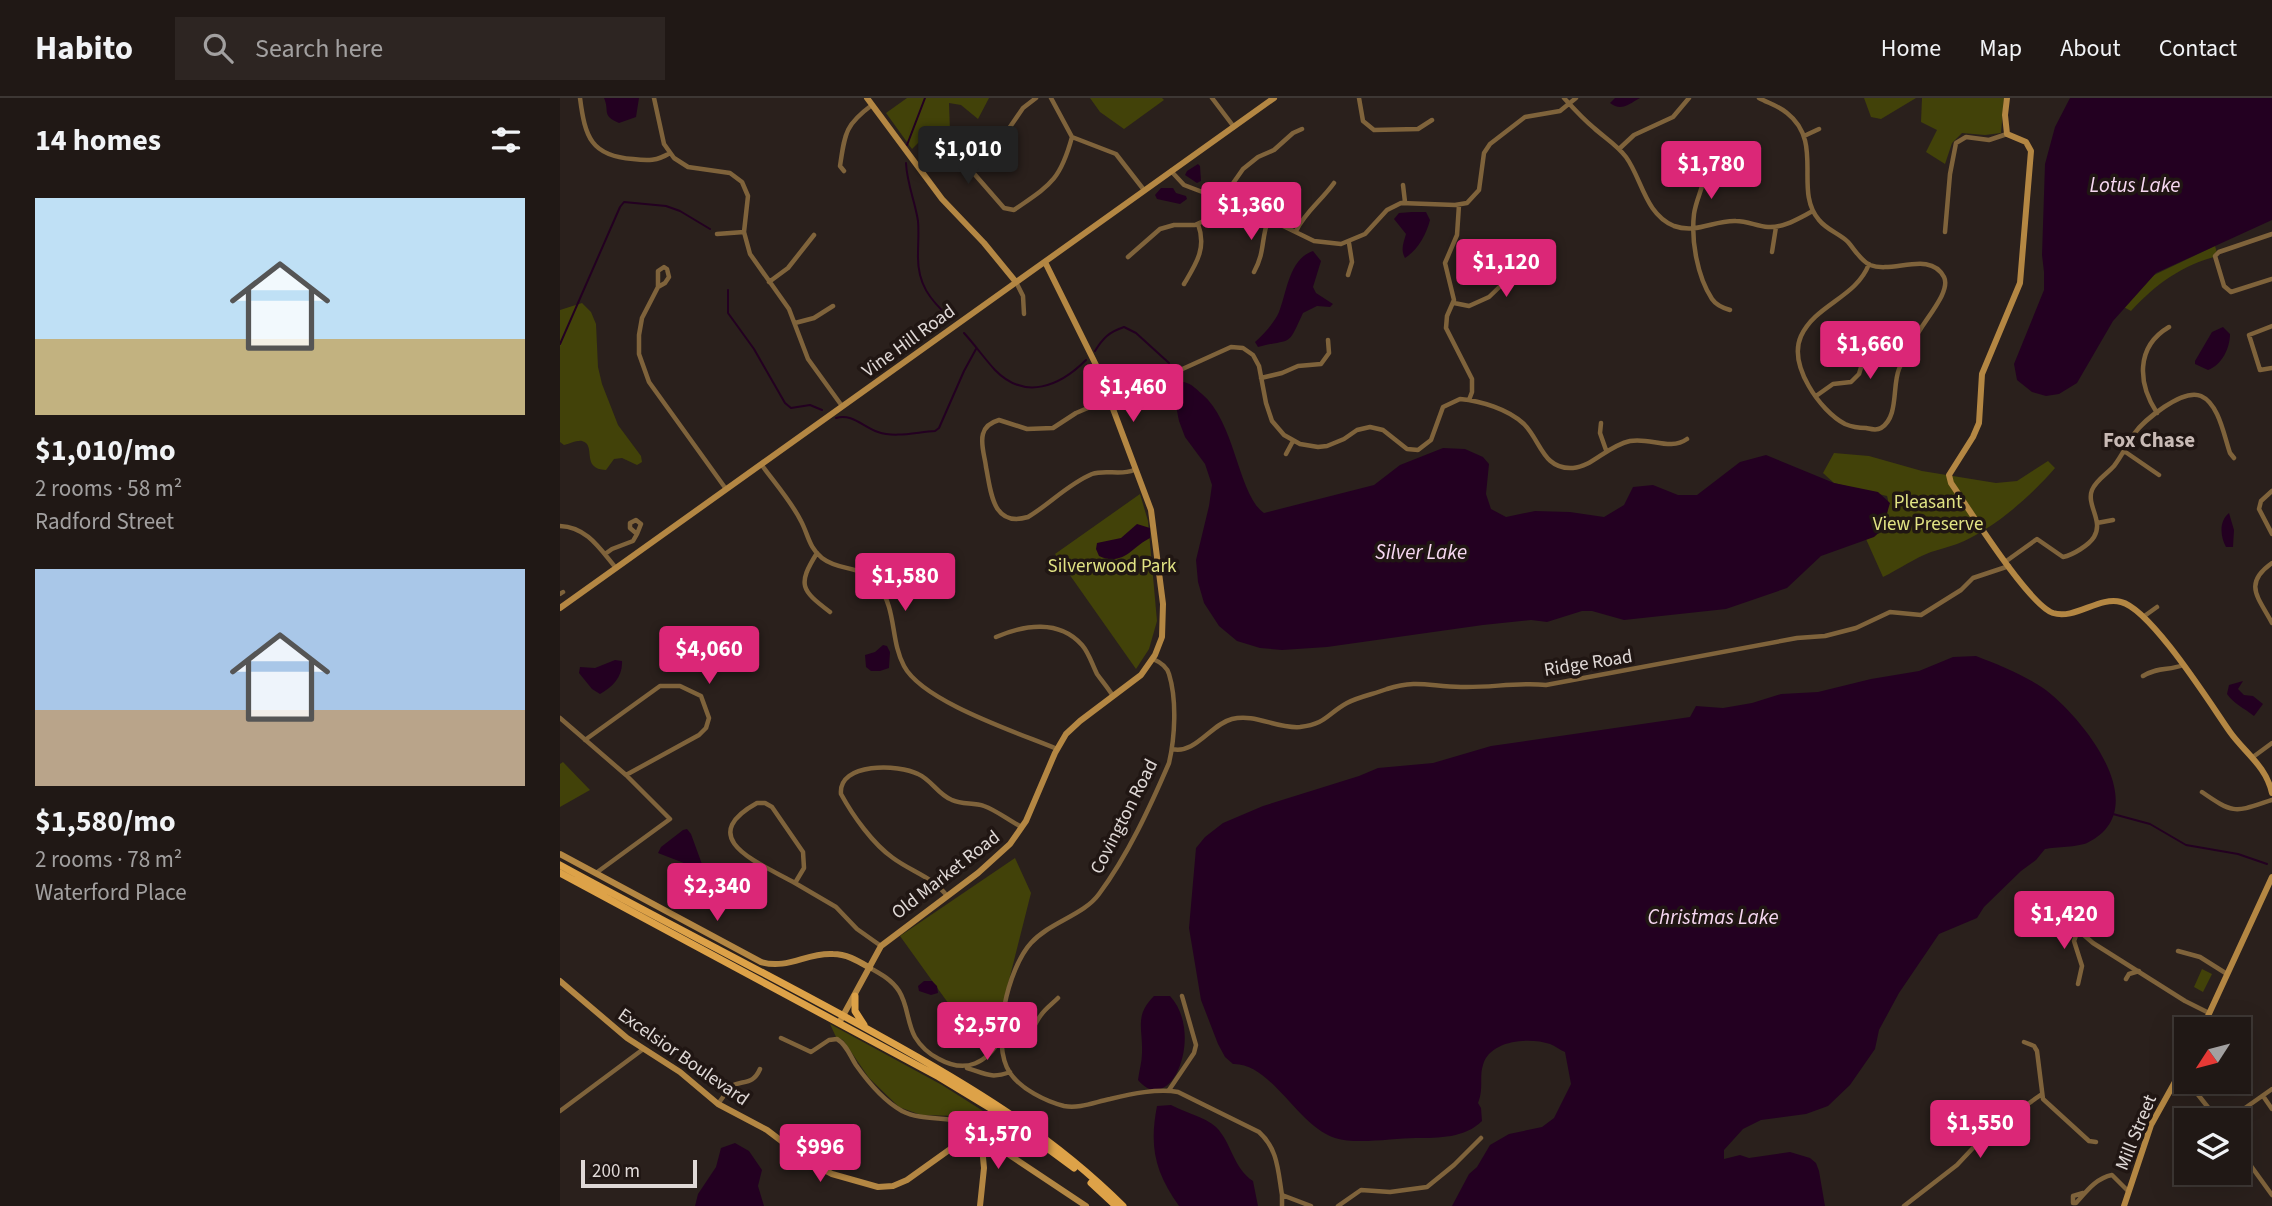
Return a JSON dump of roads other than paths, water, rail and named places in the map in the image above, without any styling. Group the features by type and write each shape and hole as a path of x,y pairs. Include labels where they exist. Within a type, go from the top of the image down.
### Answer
{"main road":[{"path":"560,865 943,1071 1053,1144 1123,1206"},
{"path":"560,873 939,1077 1005,1117 1049,1148 1116,1206"},
{"path":"855,996 856,1014 870,1030"}],"street":[{"path":"580,98 588,137 603,153 618,158 650,161 670,153"},
{"path":"653,98 662,136 670,153 688,167 723,170 742,182 749,204 744,232 750,254 789,309 808,359 842,406"},
{"path":"867,98 942,199 1016,282 1023,296 1024,314"},
{"path":"970,169 999,143 1023,108 1036,98"},
{"path":"1051,98 1072,137 1116,154 1144,190"},
{"path":"1212,98 1234,127"},
{"name":"Vine Hill Road","path":"560,608 1274,98"},
{"path":"1359,98 1363,121 1374,130 1418,129 1432,120"},
{"path":"1564,98 1627,158 1642,192 1656,213 1673,225 1693,230 1728,221 1776,226 1813,211"},
{"path":"1171,171 1184,185 1233,210 1268,220 1323,244 1349,243 1365,234 1387,210 1405,202 1459,205 1467,203 1476,195 1480,184 1484,153 1502,135 1525,117 1560,111 1576,98"},
{"path":"1619,149 1634,135 1673,117 1689,98"},
{"path":"1759,98 1787,112 1804,136 1808,156 1809,196 1818,220 1849,243 1869,264 1888,268 1930,264 1946,280 1945,291 1925,319 1899,369 1892,415 1882,428 1868,429 1844,423 1816,396 1802,375 1797,352 1801,336 1822,311 1857,285 1869,264"},
{"path":"2007,98 2007,134"},
{"path":"844,171 840,166 848,129 853,120 872,105"},
{"path":"1804,136 1819,129"},
{"path":"1128,257 1160,229 1174,225 1198,224 1213,214 1237,177 1250,163 1274,150 1293,133 1302,130"},
{"path":"950,133 950,146 1004,208 1014,210 1057,177 1066,161 1072,137"},
{"path":"1945,232 1950,174 1956,143 1966,137 1989,140 2007,134 2026,142 2031,151 2021,283 1983,374 1979,424 1949,475 1951,483 2007,564 2038,601 2054,614 2113,601 2129,605 2143,618 2200,686 2231,733 2253,757 2263,771 2272,793"},
{"path":"1705,172 1704,185 1694,212 1693,230 1702,276 1712,299 1730,310"},
{"path":"1296,231 1304,217 1334,183"},
{"path":"1403,185 1405,202"},
{"path":"1459,205 1457,235 1445,263 1454,295 1446,328 1472,379 1469,400"},
{"path":"1255,272 1263,254 1263,236 1268,220"},
{"path":"1184,284 1201,251 1202,237 1198,224"},
{"path":"1772,252 1776,226"},
{"path":"717,234 744,232"},
{"path":"2272,234 2219,252 2215,256 2224,286 2231,292 2272,279"},
{"path":"769,282 788,268 814,235"},
{"path":"1348,275 1352,262 1349,243"},
{"path":"1454,303 1469,306 1489,297 1514,273 1517,262 1515,250"},
{"path":"1045,262 1098,369 1151,510 1163,604 1162,637 1153,659"},
{"path":"658,287 640,327 639,354 644,373 726,489"},
{"path":"795,323 814,318 833,306"},
{"path":"1816,396 1833,384 1851,382 1859,374 1874,325"},
{"path":"2272,326 2249,335 2260,370 2272,368"},
{"path":"2157,413 2143,382 2144,354 2148,345 2169,327"},
{"path":"1261,378 1298,366 1321,364 1329,352 1328,340"},
{"path":"1134,470 1120,474 1092,474 1076,482 1034,514 1021,519 1008,518 994,504 982,438 989,424 999,420 1027,429 1053,428 1076,413 1125,394 1156,392 1178,371 1231,347 1243,348 1253,355 1272,421 1284,435 1309,446 1336,444 1357,430 1377,428 1389,433 1402,447 1418,450 1431,440 1443,407 1453,400 1469,400 1516,418 1530,431 1547,460 1560,466 1581,467 1606,450 1635,440 1655,440 1670,445 1687,439"},
{"path":"2113,520 2097,523 2091,496 2093,488 2146,420 2182,397 2193,394 2203,396 2216,414 2234,458"},
{"path":"1601,423 1600,433 1606,450"},
{"path":"1286,454 1293,441"},
{"path":"2124,451 2159,475"},
{"path":"761,464 801,521 810,545 817,553 829,562 860,570 878,585 890,605 900,657 914,678 953,705 1057,749"},
{"path":"2272,491 2261,501 2259,509 2272,534"},
{"name":"Ridge Road","path":"1172,749 1181,750 1197,742 1222,722 1235,718 1249,718 1291,727 1321,723 1346,703 1406,684 1463,687 1512,683 1546,685 1797,638 1825,636 1856,628 1889,612 1921,615 1961,590 1973,578 2007,564 2037,540 2044,542 2058,555 2068,556 2093,538 2097,523"},
{"path":"560,526 581,531 616,568"},
{"path":"605,555 612,549 631,542 637,534"},
{"path":"817,553 804,574 804,585 808,595 830,612"},
{"path":"2272,563 2260,572 2255,580 2255,590 2272,623"},
{"path":"2143,618 2157,607"},
{"path":"996,638 1009,631 1029,627 1050,627 1068,633 1088,653 1099,677 1114,696"},
{"name":"Old Market Road","path":"839,1023 881,946 1002,853 1022,827 1057,749 1073,727 1141,675 1153,659"},
{"name":"Covington Road","path":"1001,1037 1010,982 1018,960 1036,937 1065,917 1086,907 1099,895 1158,790 1169,763 1173,704 1169,673 1153,659"},
{"path":"2143,676 2155,669 2183,665"},
{"path":"585,740 660,686 680,686 701,696 709,718 703,732 626,775"},
{"path":"560,718 626,775 670,819 596,873"},
{"path":"2253,757 2272,743"},
{"path":"947,896 937,884 894,859 877,843 843,798 841,786 847,778 867,768 908,770 923,776 946,797 960,803 984,806 1022,827"},
{"path":"2202,792 2227,808 2239,811 2272,800"},
{"path":"795,883 804,868 803,852 772,807 757,803 733,819 729,833 738,849 795,883 836,907 857,929 881,946"},
{"path":"560,854 761,962 782,965 816,955 835,954 852,958 888,979 897,988 904,1001 912,1031 924,1049 945,1062 988,1076 997,1077 1010,1072"},
{"path":"2207,1017 2272,877"},
{"path":"2087,904 2070,919 2077,930 2093,943 2209,1013"},
{"path":"2077,930 2074,941 2082,966 2078,984"},
{"path":"2178,951 2200,957 2227,974"},
{"path":"2126,979 2129,974 2139,971"},
{"name":"Excelsior Boulevard","path":"560,981 642,1050 680,1072 718,1104 767,1130 820,1169 878,1187 893,1186 907,1180 956,1145 981,1136"},
{"path":"1169,1090 1194,1053 1196,1045 1182,996"},
{"path":"1003,1044 1016,1045 1027,1040 1041,1014 1058,998"},
{"path":"1001,1037 1010,1072 1020,1084 1057,1103 1075,1107 1117,1097 1169,1090 1249,1125 1268,1140 1276,1159 1282,1206"},
{"path":"965,1067 986,1059 1001,1037"},
{"path":"781,1038 792,1041 809,1052 829,1040 838,1039 843,1042 876,1090 901,1111 935,1120 960,1120 976,1128 981,1136 985,1159 980,1206"},
{"path":"2024,1042 2034,1046 2037,1051 2043,1100 2072,1123 2089,1141 2096,1142"},
{"path":"560,1111 642,1050"},
{"path":"718,1104 731,1086 752,1081 760,1069"},
{"name":"Mill Street","path":"2124,1206 2151,1125 2174,1083"},
{"path":"2246,1108 2272,1089"},
{"path":"1903,1206 1957,1165 1988,1132 2042,1094"},
{"path":"2198,1094 2209,1108"},
{"path":"2263,1096 2272,1109"},
{"path":"981,1136 1086,1206"},
{"path":"1338,1206 1361,1190 1390,1192 1427,1186 1482,1138"},
{"path":"2251,1165 2272,1195"},
{"path":"2083,1193 2106,1176 2112,1175 2128,1191"},
{"path":"1282,1195 1311,1206"}],"water":[{"path":"604,98 639,98 636,117 619,123 613,120 608,115"},
{"path":"1615,98 1640,98 1629,105 1618,107 1610,103"},
{"name":"Lotus Lake","path":"2070,98 2272,98 2272,220 2156,273 2113,321 2077,383 2059,394 2046,396 2032,392 2017,380 2014,364 2044,290 2042,255 2045,164 2055,127"},
{"path":"1198,164 1201,181 1197,183 1185,175"},
{"path":"1161,188 1173,188 1187,199 1180,204 1157,199 1155,195"},
{"path":"1426,212 1430,220 1421,242 1405,258 1403,249 1406,234 1394,219 1399,213"},
{"path":"1313,251 1321,261 1313,287 1316,293 1333,304 1330,307 1317,306 1303,313 1288,340 1258,347 1255,342 1277,316 1294,269 1305,255"},
{"path":"2223,327 2230,334 2229,345 2221,360 2208,370 2195,364 2212,332"},
{"name":"Silver Lake","path":"1184,382 1202,394 1213,407 1230,440 1248,491 1264,513 1374,485 1400,465 1443,448 1465,449 1483,457 1489,464 1486,494 1491,509 1506,517 1535,511 1604,517 1624,505 1633,487 1653,485 1678,495 1697,495 1740,462 1766,455 1834,483 1878,492 1890,503 1882,530 1874,537 1821,556 1787,588 1726,609 1624,620 1582,611 1547,622 1531,620 1483,625 1327,647 1282,650 1260,648 1237,641 1219,626 1204,603 1198,582 1196,560 1212,485 1205,464 1185,437 1179,421 1174,396 1178,384"},
{"path":"2229,513 2234,530 2233,547 2226,547 2222,534 2223,520"},
{"path":"1137,524 1150,528 1150,538 1121,558 1107,559 1099,556 1097,543 1121,538"},
{"path":"883,645 887,646 890,652 889,668 871,671 866,667 865,655 875,652"},
{"name":"Christmas Lake","path":"1976,656 2019,674 2043,688 2076,719 2093,740 2106,763 2114,786 2115,808 2107,828 2087,843 2045,849 1984,907 1977,918 1939,934 1899,993 1879,1030 1875,1049 1850,1085 1828,1106 1806,1114 1761,1120 1743,1129 1724,1150 1724,1159 1740,1155 1749,1158 1790,1152 1810,1158 1819,1171 1825,1206 1452,1206 1469,1174 1477,1167 1490,1145 1509,1134 1542,1127 1554,1118 1571,1084 1565,1052 1550,1044 1532,1041 1511,1043 1493,1050 1482,1069 1478,1103 1482,1121 1468,1131 1443,1137 1354,1141 1335,1138 1321,1131 1260,1073 1247,1066 1233,1064 1225,1057 1218,1044 1201,1000 1189,928 1196,848 1223,823 1263,806 1378,768 1433,763 1491,746 1690,717 1696,706 1723,708 1781,694 1818,692 1919,671 1953,657"},
{"path":"615,660 622,661 619,676 600,694 592,689 579,673 580,667 595,668"},
{"path":"2243,681 2238,689 2263,704 2254,716 2227,694 2229,685"},
{"path":"687,829 702,870 658,853 661,847"},
{"path":"924,981 932,981 937,986 938,993 931,995 919,991 918,986"},
{"path":"1154,996 1170,996 1180,1012 1184,1031 1180,1067 1172,1081 1162,1089 1150,1089 1138,1080 1142,1056 1142,1016"},
{"path":"1171,1105 1216,1127 1241,1169 1253,1181 1258,1206 1179,1206 1164,1182 1154,1147 1157,1106"},
{"path":"735,1143 749,1151 762,1170 758,1186 764,1206 695,1206 698,1194 716,1167 721,1148"}],"waterway":[{"path":"907,145 925,98"},
{"path":"906,163 918,221 918,265 922,283 931,298 951,319"},
{"path":"560,344 624,202 666,206 710,229"},
{"path":"728,290 728,313 754,349 785,403 791,408 810,405 822,410"},
{"path":"1095,351 1107,336 1124,327 1136,333 1169,363"},
{"path":"964,333 995,370 1006,380 1018,385 1030,387 1054,383 1086,360"},
{"path":"836,418 847,417 885,434 935,431 939,428 976,349"},
{"path":"2113,814 2150,824 2186,845 2238,854 2267,864"}],"district":[{"name":"Fox Chase","path":"2149,440"}],"park label":[{"name":"Pleasant View Preserve","path":"1928,512"},
{"name":"Silverwood Park","path":"1112,565"}]}
